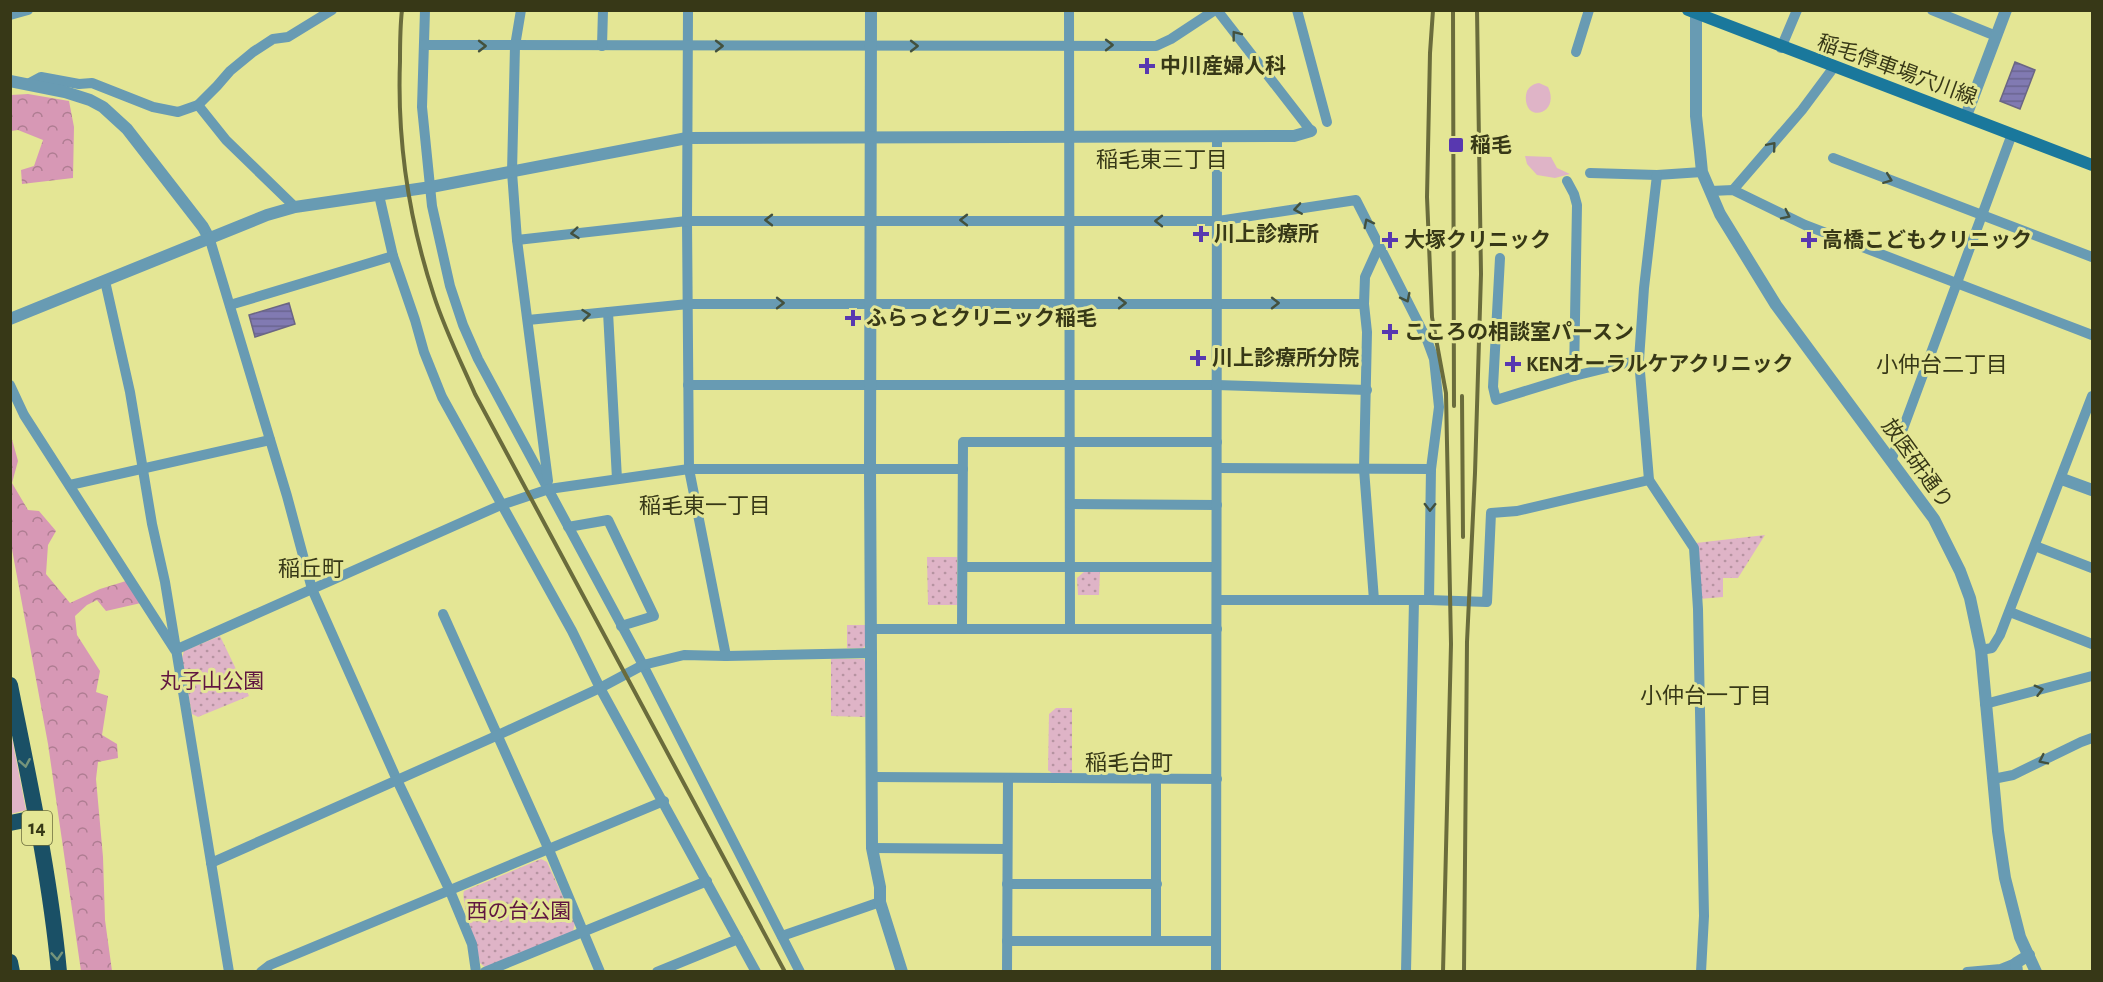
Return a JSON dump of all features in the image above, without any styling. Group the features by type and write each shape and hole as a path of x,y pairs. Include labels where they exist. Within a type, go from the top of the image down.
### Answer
{"highway":[{"name":"14","path":"10,685 56,939 59,972"},
{"path":"10,823 35,818"},
{"path":"10,962 12,972"}],"main road":[{"name":"稲毛停車場穴川線","path":"1693,11 1781,48 2092,165"}],"street":[{"path":"10,15 28,10"},
{"path":"28,84 41,77 79,84 92,83 153,107 178,112 198,105 230,71 273,39 288,37 332,10"},
{"path":"425,10 422,107 432,206 450,286 463,326 478,359 621,626 800,972"},
{"path":"521,10 515,46 512,172 547,489"},
{"path":"602,46 603,10"},
{"path":"688,10 689,469 726,656"},
{"path":"871,10 872,848 880,887 880,902 902,972"},
{"path":"1069,10 1070,629"},
{"path":"10,319 267,215 295,207 431,187 687,138 1294,136 1311,131 1216,10 1156,46 424,45"},
{"path":"1297,10 1327,122"},
{"path":"1576,52 1588,10"},
{"path":"1781,48 1797,10"},
{"path":"1932,10 1996,36"},
{"path":"1966,116 2006,10"},
{"name":"放医研通り","path":"1693,11 1696,116 1702,172 1720,214 1776,305 1934,519 1957,563 1970,598 1981,650 2005,878 2020,937 2036,972"},
{"path":"1733,190 1802,110 1833,67"},
{"path":"10,81 65,92 90,100 117,118 203,227 210,240 312,588 450,891 472,944 477,972"},
{"path":"198,105 226,140 295,207"},
{"path":"1891,461 2012,134"},
{"path":"1216,972 1217,136"},
{"path":"1833,158 2092,257"},
{"path":"1590,173 1657,175 1702,172"},
{"path":"1657,175 1644,288 1639,360 1649,480 1694,548 1698,609 1703,904 1701,972"},
{"path":"1567,182 1577,205 1574,375"},
{"path":"1710,191 1733,190 1805,225 2092,335"},
{"path":"379,195 393,256 424,352 442,397 505,504 756,972"},
{"path":"518,240 687,221 1218,221 1356,200 1427,340 1434,359 1438,407 1431,469 1429,600"},
{"path":"1374,600 1364,469 1367,332 1364,304 1365,277 1379,246"},
{"path":"230,305 393,256"},
{"path":"1500,258 1493,387 1496,400 1574,375 1639,360"},
{"path":"105,281 130,392 144,468 229,972"},
{"path":"528,320 688,304 1364,304"},
{"path":"608,312 618,478"},
{"path":"10,385 24,415 175,650"},
{"path":"688,385 1217,385 1366,390"},
{"path":"1981,650 1992,648 2010,612 2090,411 2092,396"},
{"path":"70,485 270,440"},
{"path":"962,629 963,442 1217,442"},
{"path":"1217,468 1431,469"},
{"path":"175,650 505,504 547,489 689,469 963,469"},
{"path":"2061,479 2092,490"},
{"path":"1216,600 1487,602 1491,513 1516,510 1649,480"},
{"path":"1070,504 1216,505"},
{"path":"568,527 608,520 654,616 621,626"},
{"path":"2035,546 2092,568"},
{"path":"963,567 1216,567"},
{"path":"1406,972 1414,600"},
{"path":"2010,612 2092,644"},
{"path":"442,614 549,850 600,972"},
{"path":"872,629 1217,629"},
{"path":"211,863 603,687 641,666 684,655 872,653"},
{"path":"1985,704 2092,676"},
{"path":"1993,779 2013,775 2092,738"},
{"path":"872,777 1217,779"},
{"path":"1007,972 1008,779"},
{"path":"1156,780 1156,941"},
{"path":"261,972 270,965 664,801"},
{"path":"872,848 1007,849"},
{"path":"485,972 707,880"},
{"path":"1007,884 1157,884"},
{"path":"782,936 880,902"},
{"path":"657,972 738,939"},
{"path":"1007,941 1216,941"},
{"path":"1967,972 2017,967 2029,955"}],"green space":[{"path":"1539,83 1548,87 1551,97 1546,109 1535,113 1527,104 1526,95 1530,87"},
{"path":"28,94 69,101 74,127 73,178 22,184 21,170 34,166 43,140 18,130 11,131 11,95"},
{"path":"1525,156 1551,157 1557,168 1570,174 1555,178 1537,175 1527,164"},
{"path":"10,432 18,461 12,483 28,510 39,511 56,531 48,545 46,574 70,603 100,589 126,581 141,603 106,611 97,600 87,605 75,616 77,635 100,671 96,692 108,696 102,735 117,744 118,758 98,762 96,779 103,857 105,920 112,971 81,971 48,744 11,544"},
{"path":"1765,535 1738,578 1723,578 1723,597 1699,599 1696,543"},
{"path":"927,557 957,557 957,605 928,605"},
{"path":"1085,571 1100,571 1099,595 1078,595 1077,578"},
{"path":"847,625 866,625 866,645 863,648 847,648"},
{"name":"丸子山公園","path":"220,636 249,696 198,717 192,714 182,658 184,651"},
{"path":"831,659 864,659 865,717 831,716"},
{"path":"1056,708 1072,708 1072,775 1054,775 1048,770 1049,714"},
{"path":"12,738 26,810 11,814 10,740"},
{"name":"西の台公園","path":"541,859 547,862 575,923 573,931 486,968 480,963 463,896 464,891"}],"shaded area":[{"path":"2015,62 2035,70 2020,109 2000,101"},
{"path":"289,303 295,324 255,337 249,315"}],"railway":[{"path":"402,10 400,91 406,180 425,267 443,321 475,394 785,972"},
{"path":"1433,10 1427,197 1432,317 1446,393 1451,644 1443,972"},
{"path":"1453,10 1454,406"},
{"path":"1464,972 1467,642 1481,274 1477,10"},
{"path":"1462,396 1463,537"}],"place":[{"name":"中川産婦人科","path":"1147,66"},
{"name":"稲毛","path":"1456,145"},
{"name":"川上診療所","path":"1201,234"},
{"name":"大塚クリニック","path":"1390,240"},
{"name":"高橋こどもクリニック","path":"1809,240"},
{"name":"ふらっとクリニック稲毛","path":"853,318"},
{"name":"こころの相談室パースン","path":"1390,332"},
{"name":"川上診療所分院","path":"1198,358"},
{"name":"KENオーラルケアクリニック","path":"1513,364"}],"district":[{"name":"稲毛東三丁目","path":"1162,160"},
{"name":"小仲台二丁目","path":"1942,365"},
{"name":"稲毛東一丁目","path":"705,506"},
{"name":"稲丘町","path":"311,569"},
{"name":"小仲台一丁目","path":"1706,696"},
{"name":"稲毛台町","path":"1129,763"}]}
